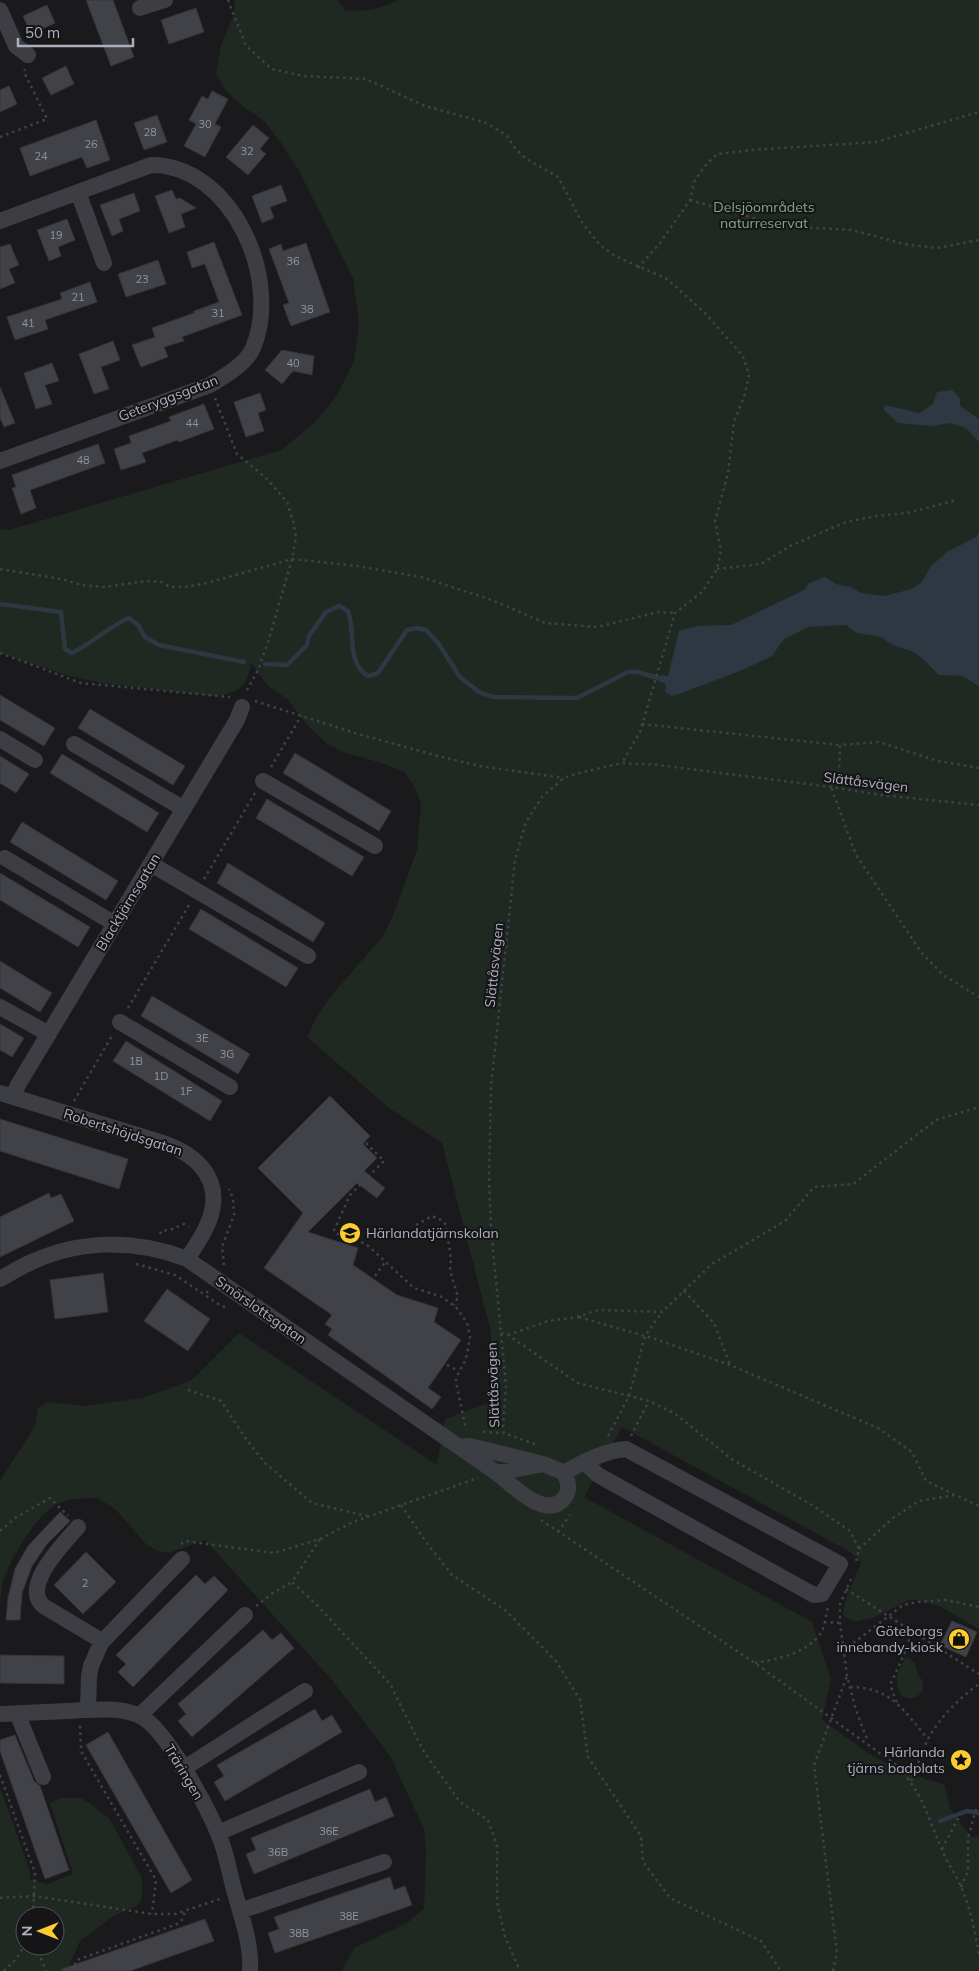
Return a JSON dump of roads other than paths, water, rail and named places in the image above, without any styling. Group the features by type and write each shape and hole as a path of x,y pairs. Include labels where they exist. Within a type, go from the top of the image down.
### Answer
{"street":[{"path":"140,8 165,0"},
{"path":"0,10 16,46 28,55"},
{"name":"Geteryggsgatan","path":"0,221 151,165 161,165 188,172 205,183 229,207 243,228 253,253 259,276 260,317 253,349 226,376 210,385 0,461"},
{"path":"78,192 104,263"},
{"name":"Blacktjärnsgatan","path":"6,1095 48,1034 184,809 237,720 242,701"},
{"path":"0,739 35,760"},
{"path":"74,744 184,809"},
{"path":"263,781 374,846"},
{"path":"5,858 114,924"},
{"path":"151,864 308,956"},
{"path":"0,1007 48,1034"},
{"path":"120,1022 230,1087"},
{"name":"Robertshöjdsgatan","path":"6,1095 180,1148 192,1156 200,1164 207,1176 213,1199 212,1211 203,1233 187,1259"},
{"name":"Smörslottsgatan","path":"0,1279 34,1261 80,1246 121,1244 156,1249 187,1259 464,1447 534,1502 548,1506 560,1503 568,1492 568,1482 564,1473"},
{"path":"464,1447 543,1464 558,1468 564,1473 584,1462 615,1450 626,1449 840,1564 822,1594 814,1595 598,1475 584,1462"},
{"path":"497,1472 543,1464"},
{"path":"78,1527 43,1571 38,1584 37,1597 40,1604 102,1641"},
{"path":"84,1710 91,1666 102,1641 180,1553"},
{"path":"139,1716 245,1615"},
{"path":"183,1769 305,1690"},
{"name":"Träringen","path":"0,1714 84,1710 118,1711 139,1716 148,1721 160,1733 183,1769 218,1833 240,1911 250,1956 250,1971"},
{"path":"17,1713 43,1777"},
{"path":"218,1833 359,1772"},
{"path":"240,1911 384,1862"}],"waterway":[{"path":"0,604 61,612 65,649 72,653 129,618 138,625 145,637 159,645 244,662"},
{"path":"265,664 287,665 307,645 309,636 326,612 339,606 348,611 354,656 361,670 368,676 378,673 407,630 417,628 426,630 438,643 460,677 479,692 493,697 577,698 628,672 638,672 661,679"},
{"path":"940,1821 967,1811 979,1813"}],"place":[{"name":"Härlandatjärnskolan","path":"350,1233"},
{"name":"Göteborgs innebandy-kiosk","path":"959,1639"},
{"name":"Härlanda tjärns badplats","path":"961,1760"}],"park label":[{"name":"Delsjöområdets naturreservat","path":"764,216"}]}
